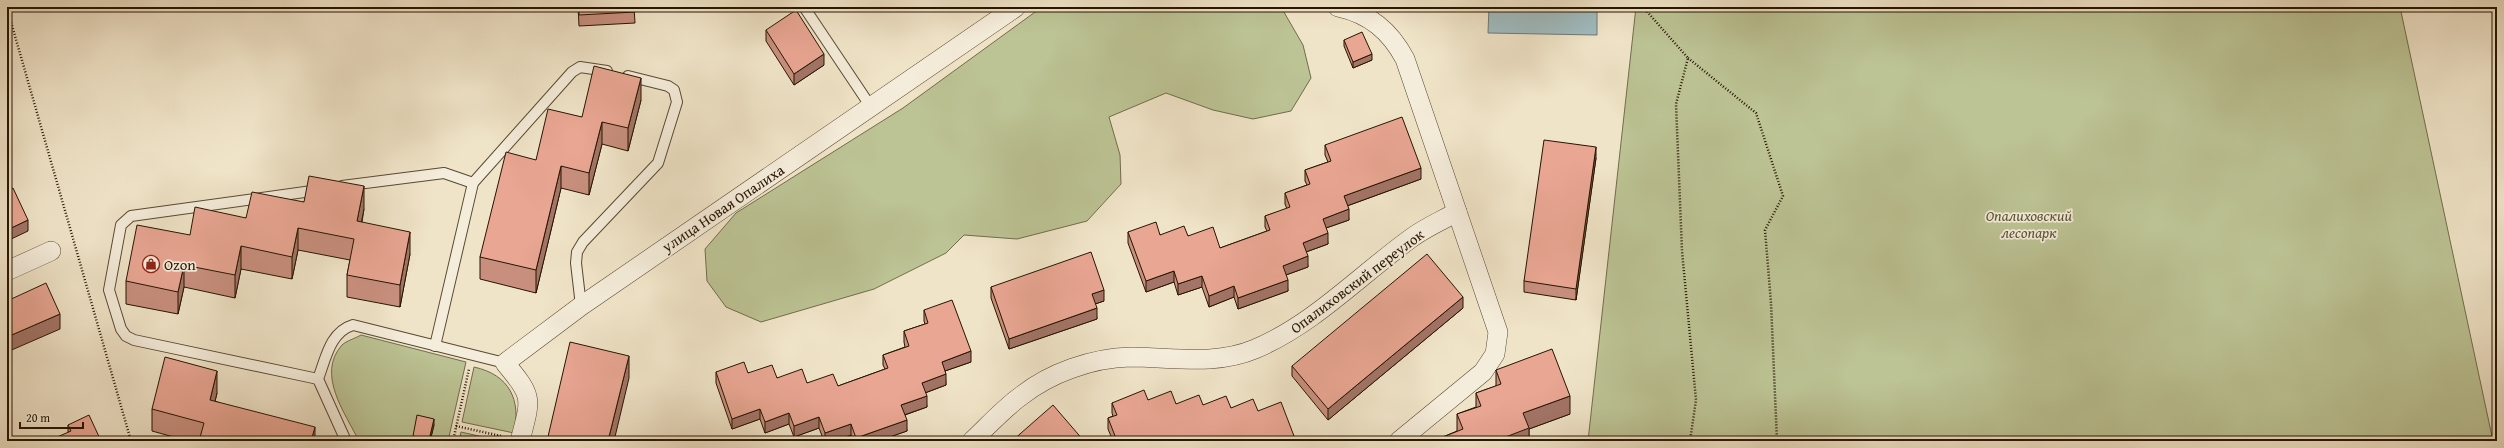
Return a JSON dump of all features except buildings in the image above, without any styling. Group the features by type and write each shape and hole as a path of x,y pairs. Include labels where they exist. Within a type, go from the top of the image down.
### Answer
{"street":[{"name":"улица Новая Опалиха","path":"505,363 581,306 1016,7"},
{"path":"1338,7 1355,11 1380,25 1396,42 1405,59 1498,332 1495,354 1483,372 1399,441"},
{"name":"Опалиховский переулок","path":"972,441 1021,396 1049,379 1092,361 1129,357 1180,360 1221,358 1254,350 1294,330 1411,238 1457,212"},
{"path":"7,271 51,251"},
{"path":"505,363 524,386 530,397 520,441"}],"lane":[{"path":"804,7 871,107"},
{"path":"435,346 473,183 572,72 580,67 597,69 668,86 674,90 677,102 658,163 583,242 577,252 576,263 581,306"},
{"path":"318,379 134,340 126,336 121,329 109,290 121,225 124,219 131,216 434,174 449,174 473,183"},
{"path":"346,441 318,379 335,335 343,328 353,325 505,363"}],"path":[{"path":"1643,7 1688,58 1756,113 1783,196 1765,230 1771,302 1777,441"},
{"path":"7,8 131,441"},
{"path":"7,26 12,24"},
{"path":"1688,58 1676,104 1682,251 1696,400 1690,441"},
{"path":"453,441 472,355"},
{"path":"456,426 520,441"},
{"path":"496,441 498,435"}],"green space":[{"path":"1042,7 1281,7 1303,45 1311,78 1291,111 1253,119 1213,110 1166,93 1109,117 1120,155 1121,184 1087,221 1017,239 964,235 946,253 874,289 761,322 726,307 707,281 705,249 736,213 903,108"},
{"name":"Опалиховский лесопарк","path":"1636,7 2400,7 2493,441 1588,441"},
{"path":"361,335 466,362 448,441 430,441 433,425 413,441 359,441 336,393 332,381 332,368 335,356 342,345"},
{"path":"474,367 496,376 510,391 516,410 514,433 462,422"},
{"path":"461,432 492,439 492,441 459,441"}],"water":[{"path":"1489,7 1597,7 1597,35 1488,33"}],"place":[{"name":"Ozon","path":"151,264"}]}
